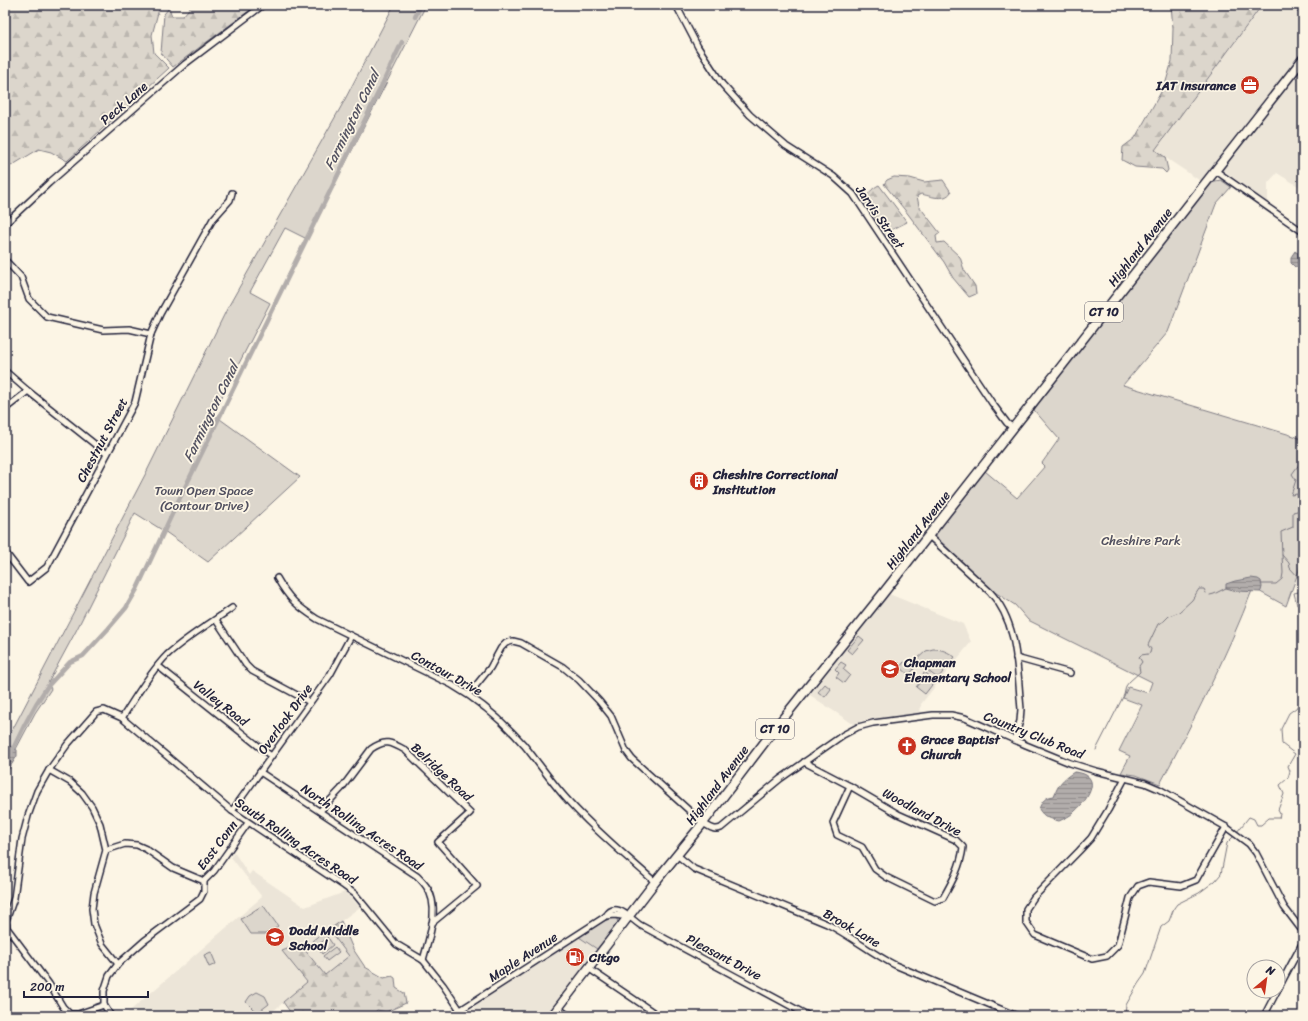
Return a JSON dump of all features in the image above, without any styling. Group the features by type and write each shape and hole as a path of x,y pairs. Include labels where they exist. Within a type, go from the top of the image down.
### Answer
{"highway":[{"name":"Highland Avenue","path":"552,1016 777,726 882,596 1303,59"}],"street":[{"name":"Peck Lane","path":"5,224 45,186 185,64 263,5"},
{"name":"Jarvis Street","path":"676,5 698,47 722,84 750,115 786,146 833,176 853,194 992,403 1007,423 1013,428"},
{"path":"1295,5 1303,10"},
{"path":"1216,171 1303,232"},
{"name":"Chestnut Street","path":"5,552 28,582 47,567 135,402 151,334 160,314 213,219 230,200 232,193"},
{"path":"5,260 21,277 29,299 47,316 103,330 129,329 151,334"},
{"path":"5,371 107,454"},
{"path":"5,409 28,391"},
{"path":"929,536 999,602 1005,613 1010,627 1016,658 1021,709 1018,728 1014,740"},
{"name":"Contour Drive","path":"277,578 286,594 300,608 316,619 434,675 469,694 487,708 524,745 563,795 579,812 655,882"},
{"path":"122,718 142,687 166,656 183,641 232,608"},
{"path":"216,620 246,665 252,671 310,702"},
{"name":"Overlook Drive","path":"232,811 330,675 351,636"},
{"path":"469,694 490,668 501,648 506,643 513,641 521,643 563,667 579,680 611,716 626,751 632,759 703,823"},
{"path":"1016,658 1070,674"},
{"name":"Valley Road","path":"158,666 271,756"},
{"name":"South Rolling Acres Road","path":"104,1005 78,1014 70,1014 7,928 6,921 14,898 22,839 37,791 49,770 67,745 96,712 104,710 122,718 248,823 355,894 396,944 424,960 460,1010"},
{"name":"Country Club Road","path":"703,823 717,830 721,828 780,779 842,734 858,727 873,723 944,714 959,716 1070,763 1159,788 1240,836 1256,853 1284,907 1303,930"},
{"name":"Belridge Road","path":"320,811 341,789 371,749 378,744 386,742 395,744 404,750 470,813 438,842 477,886 432,923"},
{"name":"Woodland Drive","path":"804,762 850,786 898,814 956,840 963,847 962,858 943,898 935,901 886,877 875,869 862,848 837,835 833,823 850,786"},
{"path":"49,770 70,782 82,793 92,807 100,824 106,850 94,893 92,909 94,924 102,944 118,964"},
{"name":"North Rolling Acres Road","path":"260,772 417,876 426,886 432,897 432,923 424,960"},
{"path":"1125,778 1091,838 1034,897 1026,909 1026,922 1036,935 1092,959 1107,956 1118,945 1130,898 1138,886 1149,882 1181,886 1196,880 1228,829"},
{"name":"East Conn","path":"204,880 214,871 248,823"},
{"path":"106,850 125,844 137,845 146,849 173,868 204,880 204,891 200,899 144,941 118,964 109,976 104,991 104,1005 111,1016"},
{"name":"Brook Lane","path":"678,855 694,868 827,924 876,955 1017,1016"},
{"name":"Maple Avenue","path":"451,1016 606,916 615,915 628,917"},
{"name":"Pleasant Drive","path":"628,917 640,925 809,1016"},
{"path":"1286,975 1303,942"},
{"path":"588,968 659,1016"},
{"path":"1264,1016 1273,999"},
{"path":"558,1008 569,1016"}],"shaded area":[{"path":"1263,5 1303,5 1303,187 1298,186 1277,173 1268,183 1268,204 1225,171 1202,182 1154,150"},
{"path":"1295,251 1303,257 1303,264 1301,266 1295,267 1291,263 1291,257"},
{"path":"1251,578 1261,581 1262,587 1260,592 1237,591 1226,588 1226,584"},
{"name":"Chapman Elementary School","path":"889,594 963,624 971,642 921,704 920,713 869,719 853,724 810,695"},
{"path":"10,746 17,750 17,756 5,775 5,755"},
{"path":"1074,772 1089,777 1091,788 1089,794 1080,806 1068,817 1059,821 1045,816 1039,809 1043,802 1046,798 1054,796 1061,782"},
{"name":"Dodd Middle School","path":"234,852 249,875 252,871 305,907 345,892 360,907 329,930 349,956 325,976 300,944 282,951 307,983 267,1016 124,1016 262,897 231,857"},
{"path":"579,937 597,949 545,1016 481,1016 476,1011 474,1008 478,1003"}],"green space":[{"path":"5,5 160,5 152,35 154,53 169,68 67,161 51,152 39,149 11,166 5,161"},
{"path":"192,5 257,5 173,67 161,53 164,14 169,8 172,16 183,16"},
{"name":"Town Open Space (Contour Drive)","path":"394,5 426,5 307,239 285,228 250,292 270,303 213,414 300,477 208,562 167,533 135,513 76,631 48,683 51,689 35,713 5,770 5,744 147,471 227,309 342,105"},
{"path":"1171,5 1262,5 1155,150 1165,157 1168,170 1166,173 1162,169 1135,167 1122,160 1123,147 1135,138 1165,85 1172,61 1173,28"},
{"path":"894,177 910,178 924,182 943,180 951,192 945,197 941,198 921,194 917,196 919,206 940,233 936,236 937,243 944,242 960,257 964,270 975,286 976,294 969,297 953,278 944,262 884,184 887,180"},
{"name":"Cheshire Park","path":"1221,180 1231,187 1216,204 1168,332 1123,385 1303,440 1303,559 1286,606 1253,588 1210,688 1160,784 1136,775 1121,773 1130,756 1119,751 1142,705 1123,698 1128,687 1148,693 1152,682 1028,620 1015,605 993,591 938,539 936,532 985,471 1017,498 1045,466 1042,463 1059,439 1034,410 1038,403 1211,182"},
{"path":"879,185 907,222 885,233 865,202 870,192"},
{"path":"859,636 864,640 852,654 847,650"},
{"path":"933,649 945,651 955,657 939,677 936,677 915,661 926,651"},
{"path":"841,662 846,665 843,669 850,675 844,683 836,677 839,673 835,669"},
{"path":"904,662 914,669 909,675 900,667"},
{"path":"925,672 935,681 925,694 916,687 921,681 919,679"},
{"path":"825,684 831,689 825,697 818,692"},
{"path":"263,905 278,926 269,934 251,934 241,919"},
{"path":"613,918 617,919 618,923 597,949 579,937 604,921"},
{"path":"341,921 353,949 365,967 384,978 392,976 395,978 396,988 404,993 406,1003 386,1012 377,1010 371,1016 293,1016 283,1002 307,982 282,951 300,944 325,975 349,956 329,930"},
{"path":"323,932 328,938 316,946 312,941"},
{"path":"329,939 333,945 322,954 318,948"},
{"path":"335,947 339,952 327,961 323,956"},
{"path":"211,952 216,964 209,967 204,955"},
{"path":"257,992 265,996 269,1004 257,1013 246,1002 250,996"}],"waterway":[{"name":"Farmington Canal","path":"415,17 421,5"},
{"name":"Farmington Canal","path":"11,753 25,724 47,687 70,662 83,656 108,629 126,608 137,589 402,42"},
{"path":"1303,459 1292,474 1296,480 1291,495 1297,494 1301,510 1293,512 1293,527 1281,532 1282,555 1289,563 1290,568 1300,579 1303,586"},
{"path":"1261,584 1276,584 1282,579 1282,555"},
{"path":"1210,595 1226,588"},
{"path":"1096,750 1124,695 1126,686 1140,672 1139,666 1142,662 1139,657 1150,653 1151,649 1148,645 1158,624 1169,616 1179,612 1192,600 1199,589 1204,589 1206,593"},
{"path":"1303,591 1294,593 1297,605 1303,606"},
{"path":"1237,832 1249,817 1254,819 1257,825 1261,825 1269,818 1279,818 1280,814 1278,810 1284,794 1280,785 1288,778 1290,771 1288,766 1295,754 1282,744 1281,729 1289,713 1296,708 1303,698"},
{"path":"1125,1016 1126,1005 1145,974 1161,927 1169,921 1177,904 1199,893 1215,881 1221,874 1227,843 1235,835"}],"place":[{"name":"IAT Insurance","path":"1250,85"},
{"name":"Cheshire Correctional Institution","path":"699,481"},
{"name":"Chapman Elementary School","path":"890,669"},
{"name":"Grace Baptist Church","path":"907,746"},
{"name":"Dodd Middle School","path":"275,937"},
{"name":"Citgo","path":"575,957"}]}
